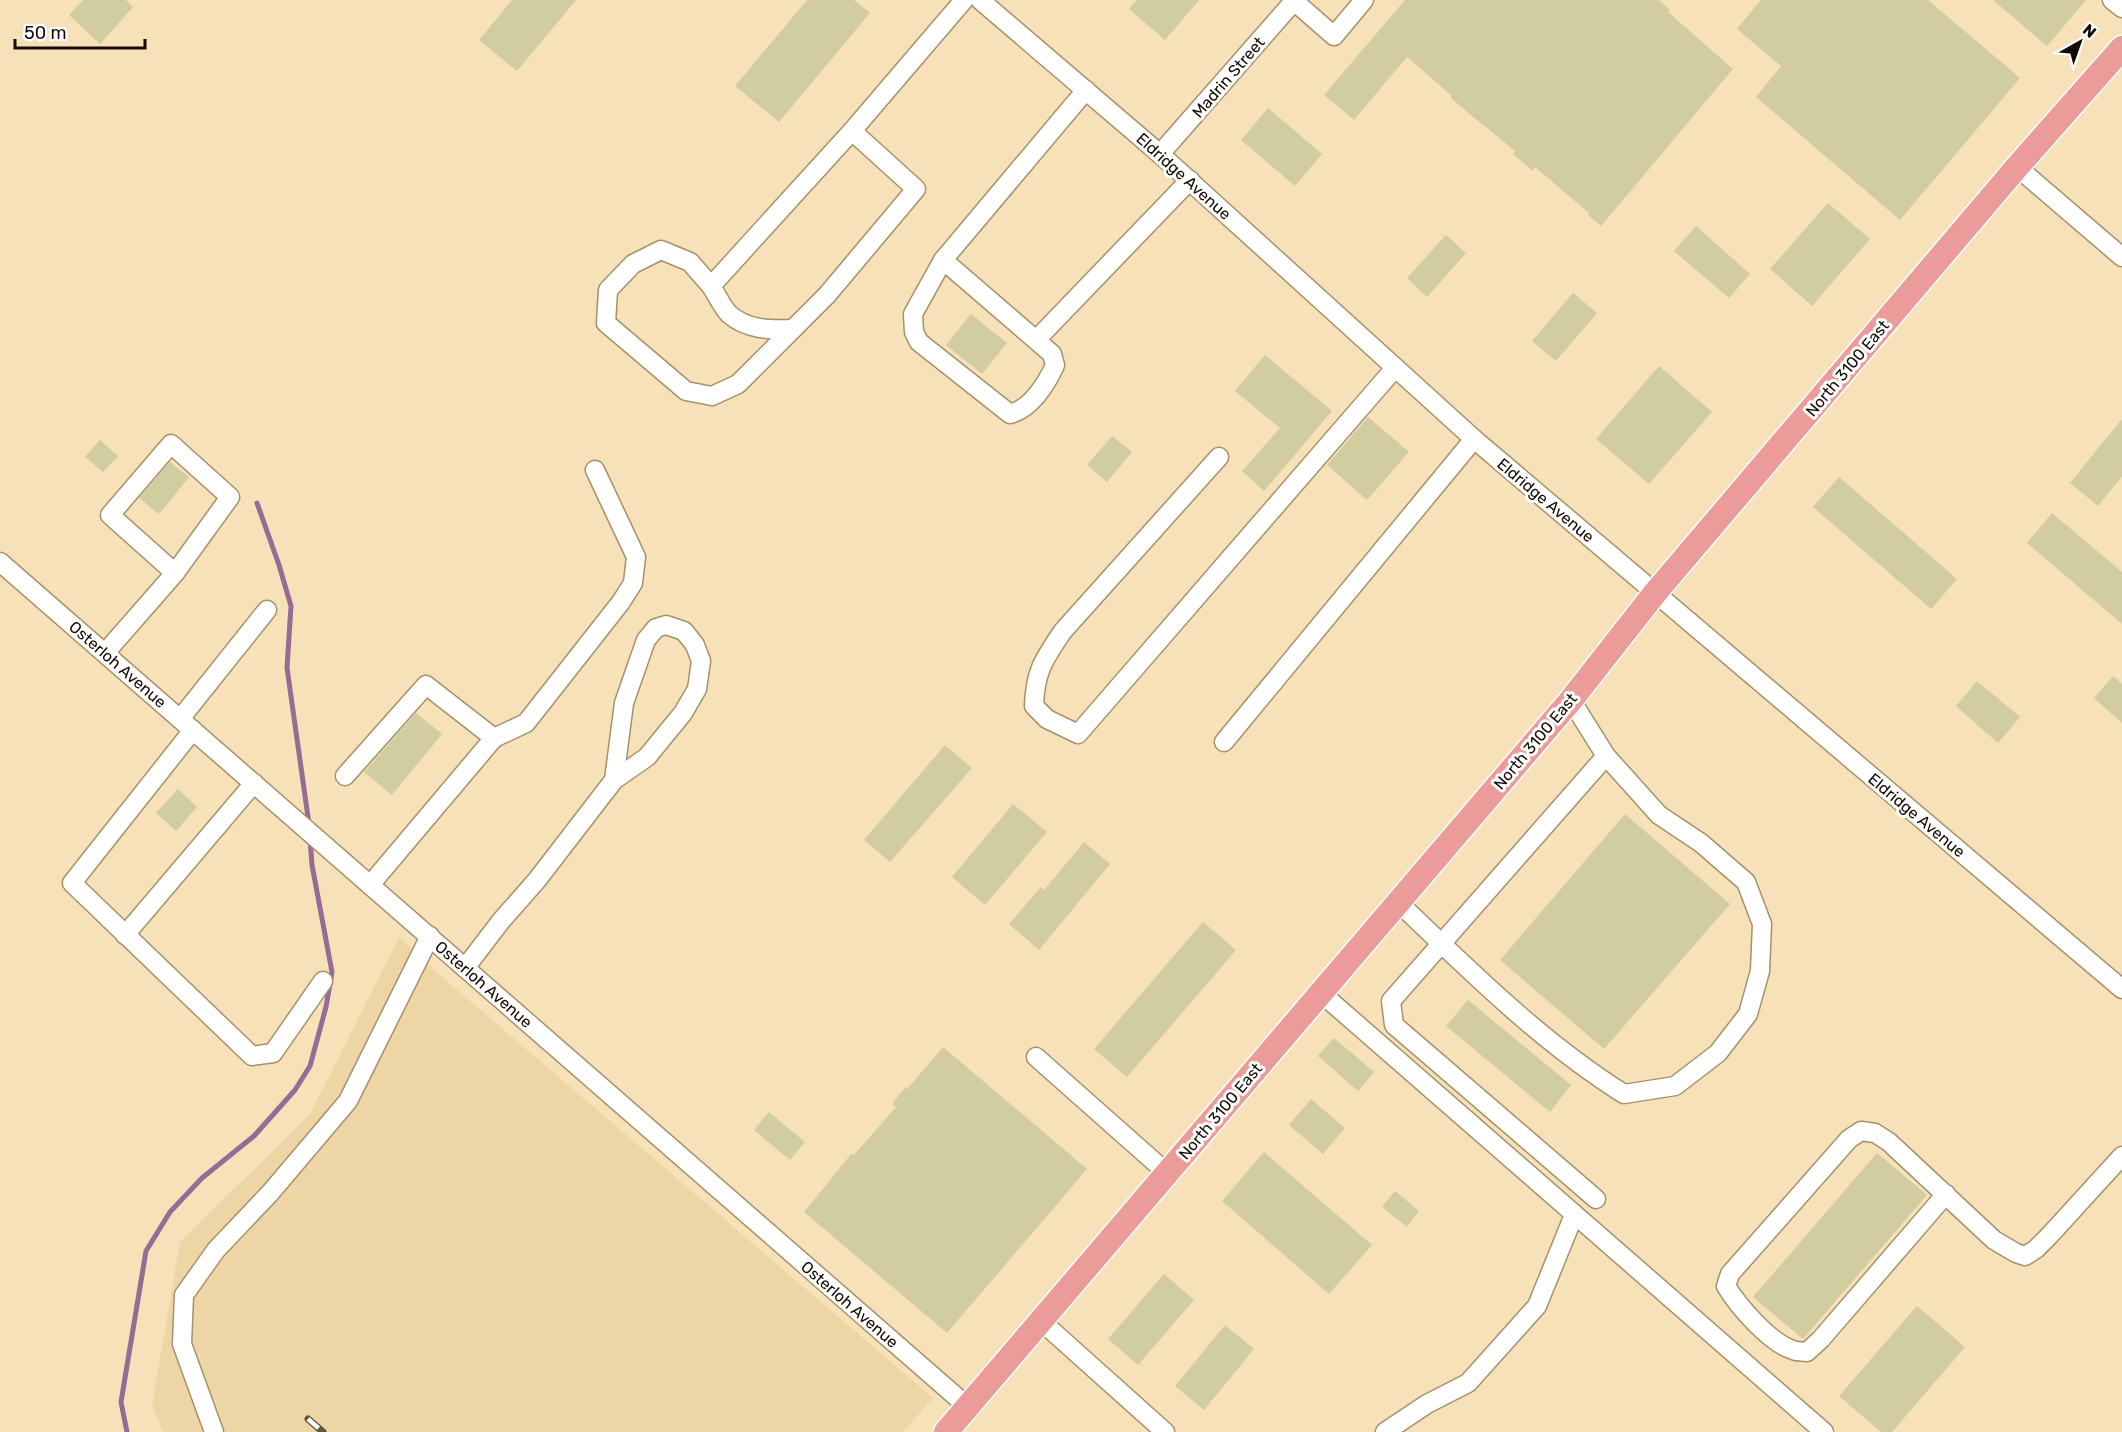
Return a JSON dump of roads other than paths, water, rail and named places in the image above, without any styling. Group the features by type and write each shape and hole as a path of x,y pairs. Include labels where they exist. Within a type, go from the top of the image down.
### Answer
{"main road":[{"name":"North 3100 East","path":"946,1432 1571,700 1655,593 2122,48"}],"street":[{"path":"711,286 852,132 964,0"},
{"name":"Eldridge Avenue","path":"980,0 1190,180 1474,439 2122,989"},
{"path":"1294,0 1334,36 1364,0"},
{"name":"Madrin Street","path":"1160,154 1294,0"},
{"path":"2112,0 2122,8"},
{"path":"944,260 1052,354 1055,365 1048,381 1021,411 1010,414 919,342 914,332 913,314 944,260 1086,90"},
{"path":"793,329 772,330 748,327 728,313 711,286 690,262 662,250 633,264 608,290 606,323 686,391 712,396 738,384 793,329 827,295 916,189 852,132"},
{"path":"2018,167 2122,257"},
{"path":"1036,340 1190,180"},
{"path":"1219,457 1063,631 1042,662 1035,685 1035,706 1047,719 1078,734 1395,368"},
{"path":"1224,742 1474,439"},
{"path":"105,653 175,573 230,497 171,444 110,515 175,573"},
{"path":"370,885 494,738 526,723 621,602 633,583 636,557 595,470"},
{"name":"Osterloh Avenue","path":"0,561 968,1407"},
{"path":"267,610 72,883 252,1056 273,1053 323,981"},
{"path":"465,968 614,780 647,757 684,713 697,689 701,661 695,645 684,631 666,625 656,628 646,640 624,703 614,780"},
{"path":"345,776 426,685 494,738"},
{"path":"1398,902 1526,1020 1590,1072 1624,1094 1675,1086 1718,1053 1749,1014 1760,971 1762,924 1746,882 1701,843 1659,815 1606,756 1571,700"},
{"path":"1596,1199 1394,1025 1391,1001 1606,756"},
{"path":"125,935 254,783"},
{"path":"214,1432 182,1344 184,1295 216,1250 271,1192 348,1101 430,936"},
{"path":"1321,993 1824,1432"},
{"path":"1036,1057 1167,1173"},
{"path":"1946,1194 1821,1339 1807,1352 1792,1350 1767,1333 1737,1304 1726,1286 1730,1274 1849,1139 1861,1131 1875,1133 1889,1142 1946,1194 1994,1239 2025,1256 2049,1236 2122,1156"},
{"path":"1385,1432 1427,1404 1468,1383 1537,1306 1574,1215"},
{"path":"1041,1322 1165,1432"}],"waterway":[{"path":"257,503 291,606 287,668 309,824"},
{"path":"127,1432 121,1402 146,1251 170,1212 202,1178 254,1136 295,1090 310,1066 326,1007 332,972 312,865 310,839"}],"railway":[{"path":"308,1419 323,1432"}]}
